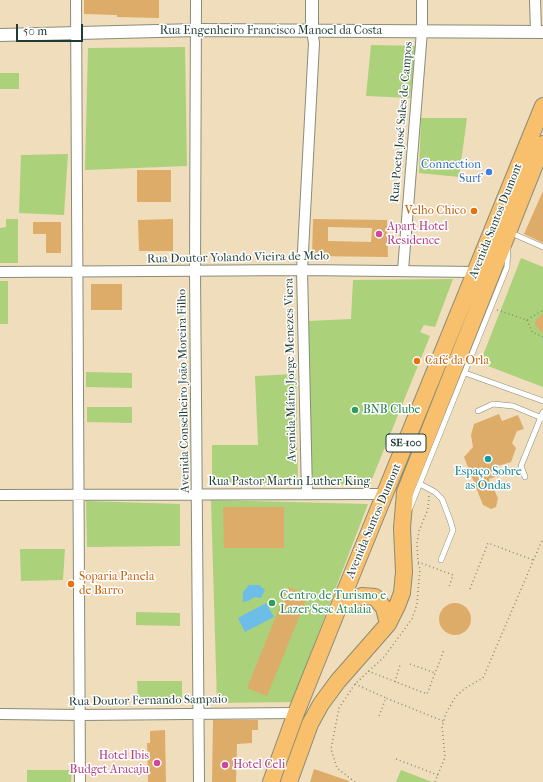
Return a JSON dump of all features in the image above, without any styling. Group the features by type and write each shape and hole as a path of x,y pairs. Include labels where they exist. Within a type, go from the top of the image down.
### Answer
{"main road":[{"name":"Avenida Santos Dumont","path":"271,782 296,713 339,606 543,106"},
{"name":"Avenida Santos Dumont","path":"289,782 310,724 321,704 338,681 388,624 402,593 404,572 402,528 405,492 466,342 543,144"},
{"path":"466,342 467,369"},
{"path":"339,606 362,596 375,597 384,608 388,624"}],"street":[{"path":"76,0 80,782"},
{"name":"Avenida Conselheiro João Moreira Filho","path":"196,0 199,782"},
{"path":"312,0 312,31"},
{"name":"Rua Poeta José Sales de Campos","path":"403,270 422,31 422,0"},
{"path":"535,0 539,31"},
{"name":"Rua Engenheiro Francisco Manoel da Costa","path":"0,35 197,30 539,31"},
{"name":"Avenida Mário Jorge Menezes Viera","path":"307,494 302,270 314,42 312,31"},
{"name":"Rua Doutor Yolando Vieira de Melo","path":"0,272 403,270 476,272"},
{"name":"Rua Pastor Martin Luther King","path":"0,495 385,494"},
{"name":"Rua Doutor Fernando Sampaio","path":"0,714 80,715 296,713"}],"lane":[{"path":"402,528 507,267 508,234 543,248"},
{"path":"467,369 543,401"},
{"path":"478,411 493,404 513,406 542,415 521,466 525,477"},
{"path":"420,484 430,488 442,499 453,530 441,560"}],"path":[{"path":"491,308 527,320 532,332 543,337"},
{"path":"527,320 543,310"},
{"path":"430,488 428,509 423,519 417,543 418,562 453,575 449,587"},
{"path":"435,782 446,757 442,736 443,721 452,701 467,687 483,678 543,538"},
{"path":"470,589 488,543 534,560"},
{"path":"368,671 427,694 444,650"},
{"path":"410,664 435,673"},
{"path":"395,682 400,666"},
{"path":"355,684 443,721"},
{"path":"379,716 386,698"},
{"path":"335,725 331,742 333,758 337,768 355,782"},
{"path":"396,759 438,775"}],"green space":[{"path":"371,45 417,46 410,98 366,96"},
{"path":"185,47 187,166 85,170 88,48"},
{"path":"0,73 19,73 19,89 0,89"},
{"path":"421,118 467,118 459,177 419,173"},
{"path":"68,154 64,215 19,213 21,155"},
{"path":"6,219 18,219 18,263 0,263 0,228 6,227"},
{"path":"521,258 543,267 543,387 480,363"},
{"name":"BNB Clube","path":"453,279 435,327 424,325 420,332 430,336 370,484 310,486 308,321 351,319 353,280"},
{"path":"0,281 8,281 8,324 0,324"},
{"path":"86,372 132,373 132,388 86,387"},
{"path":"296,374 298,483 212,483 212,445 258,445 255,376"},
{"path":"87,407 132,407 132,423 87,422"},
{"name":"Centro de Turismo e Lazer Sesc Atalaia","path":"211,500 368,504 292,702 217,703"},
{"path":"86,501 180,504 180,546 87,547"},
{"path":"20,549 65,549 63,580 21,581"},
{"path":"136,612 180,613 180,626 136,625"},
{"path":"137,681 182,681 182,702 138,703"},
{"path":"27,770 72,770 71,782 27,782"},
{"path":"401,770 432,782 396,782"}],"water":[{"path":"249,585 259,585 265,590 261,598 255,597 243,602 243,592"},
{"path":"266,603 274,617 245,632 238,618"}],"building":[{"path":"84,0 159,0 159,18 117,17 117,15 84,14"},
{"path":"137,170 171,170 171,202 137,202"},
{"path":"543,191 543,243 524,234"},
{"path":"173,219 173,251 139,251 138,220"},
{"name":"Apart Hotel Residence","path":"313,219 387,220 388,257 312,256","holes":["328,227 372,228 371,242 328,241"]},
{"path":"33,222 61,222 61,253 46,253 46,234 33,234"},
{"path":"91,284 122,284 122,310 91,310"},
{"path":"543,314 543,333 535,325 536,320"},
{"name":"Espaço Sobre as Ondas","path":"499,414 502,421 518,415 524,429 517,431 512,443 516,448 511,462 498,466 502,475 489,479 498,498 496,507 491,509 483,505 464,457 473,447 471,435 474,424"},
{"path":"223,507 284,507 284,548 224,548"},
{"path":"288,587 308,595 267,696 247,688"},
{"path":"452,603 458,603 467,607 471,619 467,631 458,635 452,635 443,631 439,622 439,616 443,607"},
{"name":"Hotel Celi","path":"213,720 258,720 258,730 252,730 252,743 237,744 236,782 212,782"},
{"name":"Hotel Ibis Budget Aracaju","path":"165,730 166,782 148,782 147,743 150,743 150,731"},
{"path":"314,769 349,781 349,782 310,782"}],"place":[{"name":"Connection Surf","path":"489,172"},
{"name":"Velho Chico","path":"474,211"},
{"name":"Apart Hotel Residence","path":"379,234"},
{"name":"Café da Orla","path":"417,361"},
{"name":"BNB Clube","path":"355,410"},
{"name":"Espaço Sobre as Ondas","path":"488,459"},
{"name":"Soparia Panela de Barro","path":"71,584"},
{"name":"Centro de Turismo e Lazer Sesc Atalaia","path":"272,603"},
{"name":"Hotel Ibis Budget Aracaju","path":"157,763"},
{"name":"Hotel Celi","path":"225,765"}]}
